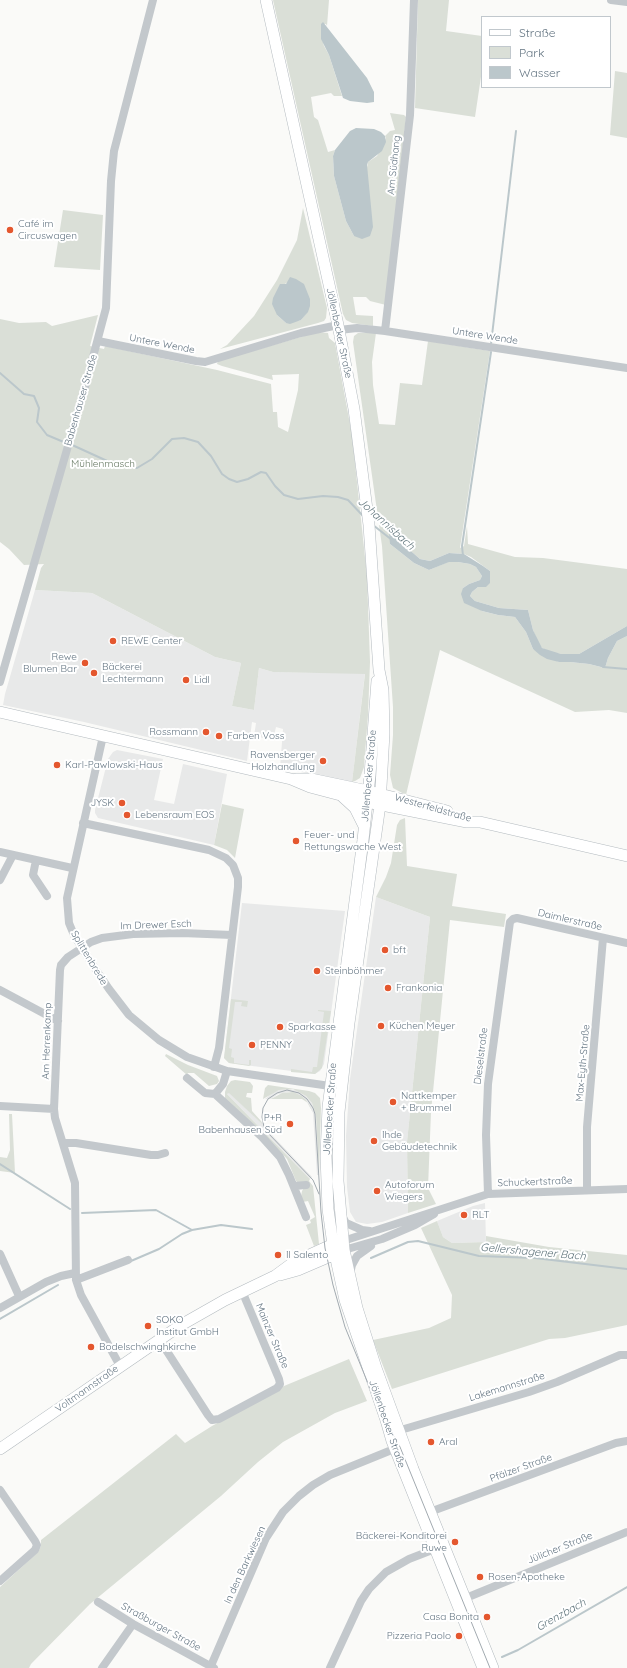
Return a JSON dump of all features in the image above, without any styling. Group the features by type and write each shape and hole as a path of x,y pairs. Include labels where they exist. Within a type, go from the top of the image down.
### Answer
{"main road":[{"name":"Jöllenbecker Straße","path":"266,0 339,328 354,409 366,494 373,559 379,670 383,690 384,722 381,799 378,828 336,1086 326,1128 328,1209 399,1447 460,1600 484,1665"},
{"name":"Jöllenbecker Straße","path":"379,670 375,695 368,796 336,1086 337,1159 340,1212 339,1247 350,1314 386,1420 394,1432"},
{"path":"0,712 291,779 310,787 339,795 368,796"},
{"path":"291,779 310,779 381,799"},
{"path":"339,795 355,808 364,826"},
{"name":"Westerfeldstraße","path":"381,799 404,810 467,822 480,822"},
{"name":"Westerfeldstraße","path":"381,799 468,817 480,822"},
{"path":"378,828 393,812 404,810"},
{"path":"480,822 627,856"},
{"name":"Voltmannstraße","path":"1,1445 159,1339 203,1312 242,1291 275,1276 298,1270 339,1247"}],"street":[{"name":"Babenhauser Straße","path":"0,682 98,341 106,308 114,151 153,0"},
{"name":"Am Südhang","path":"385,331 410,115 414,0"},
{"path":"611,0 627,2"},
{"name":"Untere Wende","path":"98,341 205,362 213,361 301,333 339,328 357,328 627,368"},
{"name":"Splittenbrede","path":"103,736 72,868 67,898 67,912 69,923 82,948 109,989 129,1015 139,1024 159,1040 187,1057 227,1071 336,1086"},
{"path":"83,823 209,850 226,858 233,865 238,878 219,1048 214,1067"},
{"path":"0,852 72,868"},
{"path":"0,880 13,855"},
{"path":"36,860 33,876 47,896"},
{"name":"Daimlerstraße","path":"510,922 517,918 627,943"},
{"name":"Dieselstraße","path":"488,1194 486,1155 487,1096 490,1058 510,922"},
{"name":"Im Drewer Esch","path":"82,948 102,938 133,934 232,934"},
{"name":"Max-Eyth-Straße","path":"587,1190 587,1127 603,938"},
{"name":"Am Herrenkamp","path":"82,948 68,957 61,965 59,975 54,1109 72,1171 76,1192 76,1277 83,1299 120,1366"},
{"path":"0,990 58,1021"},
{"path":"215,1094 223,1084 227,1071"},
{"path":"187,1078 205,1093 215,1094 262,1137 277,1153 285,1166 306,1217"},
{"path":"0,1106 54,1109"},
{"path":"63,1144 76,1143 151,1155 165,1153"},
{"path":"294,1186 306,1185"},
{"name":"Schuckertstraße","path":"339,1247 371,1232 488,1194 627,1189"},
{"name":"Schuckertstraße","path":"351,1283 351,1269 356,1258 366,1248 382,1239 415,1225 445,1208"},
{"path":"340,1212 346,1223 371,1232"},
{"name":"Schuckertstraße","path":"339,1247 382,1239"},
{"path":"0,1254 19,1296"},
{"path":"0,1308 50,1280 61,1276 76,1277 128,1260"},
{"name":"Mainzer Straße","path":"159,1339 212,1420 219,1419 277,1388 280,1384 279,1379 242,1291"},
{"name":"Lakemannstraße","path":"394,1432 536,1389 557,1382 620,1355 627,1355"},
{"name":"Pfälzer Straße","path":"426,1514 616,1443 627,1441"},
{"name":"In den Barkwiesen","path":"212,1667 266,1538 283,1512 299,1496 313,1485 330,1475 399,1447"},
{"path":"0,1490 37,1545 35,1550 0,1581"},
{"name":"Jülicher Straße","path":"460,1600 627,1532"},
{"path":"330,1668 361,1601 370,1589 386,1572 409,1559 439,1548"},
{"name":"Straßburger Straße","path":"98,1602 134,1624 212,1667"},
{"path":"102,1668 134,1624"}],"shaded area":[{"path":"35,590 92,593 215,657 241,663 232,706 254,710 259,668 273,672 365,673 352,782 280,768 283,729 276,727 273,740 254,736 256,723 252,722 247,761 84,722 3,705"},
{"path":"117,750 163,759 154,800 174,804 183,764 227,774 214,845 98,818 95,810 108,759 113,752"},
{"path":"376,897 430,917 407,1142 408,1213 382,1222 367,1224 356,1222 350,1212 347,1187 346,1136 350,1079"},
{"path":"242,903 345,911 324,1064 320,1071 315,1074 229,1063 224,1058"},
{"path":"279,1090 296,1090 306,1096 312,1103 315,1111 319,1175 317,1175 313,1113 306,1100 302,1096 290,1092 278,1094 271,1099 265,1099 272,1093"},
{"path":"229,1092 261,1123 261,1121 271,1134 312,1177 310,1179 227,1094"},
{"path":"485,1203 486,1242 452,1243 443,1237 437,1221 473,1206"}],"green space":[{"path":"273,0 329,0 327,26 326,24 321,24 321,35 342,96 334,96 331,93 311,97 314,117 318,120 328,152 335,150 333,156 334,176 346,221 354,236 368,162 377,156 386,138 385,136 390,131 395,130 390,113 404,115 406,117 386,305 370,301 366,297 353,297 356,315 373,316 373,326 352,323 346,320 343,314"},
{"path":"418,0 449,0 446,31 481,36 481,77 475,117 415,108"},
{"path":"615,71 627,73 627,138 610,135"},
{"path":"303,208 327,308 326,318 324,321 220,349 227,345 254,316 277,280 297,240","holes":["288,282 308,311 301,320 286,323 277,315 285,284"]},
{"path":"63,210 103,215 100,270 54,267"},
{"name":"Mühlenmasch","path":"98,315 90,346 104,349 105,346 217,370 271,384 273,412 277,412 278,427 288,432 298,390 299,374 272,375 273,380 222,366 217,364 218,361 318,332 328,333 329,338 335,343 352,435 367,576 370,662 368,715 364,767 360,778 355,781 352,782 365,674 273,672 259,668 254,710 232,706 241,663 215,657 92,593 35,590 41,568 44,564 24,565 0,542 0,319 19,323 46,322 52,326"},
{"path":"358,333 376,333 372,362 373,385 379,424 395,425 400,383 422,385 428,341 490,351 460,548 464,546 467,526 468,544 515,557 543,558 627,569 627,626 579,654 561,654 550,652 539,645 533,630 528,610 499,608 475,601 470,596 490,571 471,557 464,554 449,553 430,561 420,559 390,533 390,544 414,563 429,570 448,562 470,564 476,567 482,576 480,580 463,588 482,611 515,617 526,632 533,649 559,662 589,664 605,668 608,658 617,641 627,636 627,713 609,710 575,712 440,650 406,795 393,788 390,775 393,735 393,707 382,546 353,342 354,336"},
{"path":"222,804 244,809 235,858 227,850 214,845"},
{"path":"405,818 407,866 457,874 452,906 506,914 504,927 450,920 431,1112 428,1188 436,1204 408,1213 407,1142 430,917 376,897 391,863 397,825 400,820"},
{"path":"231,999 248,1001 247,1007 241,1006 242,1002 235,1002 229,1048 232,1049 231,1057 234,1058 234,1063 249,1065 249,1060 251,1060 251,1065 249,1066 229,1063 224,1058"},
{"path":"318,1010 331,1011 322,1068 315,1074 291,1072 291,1069 312,1072 313,1067 317,1067 324,1012"},
{"path":"166,1054 188,1065 217,1076 219,1081 217,1084 209,1086 194,1073 188,1073 187,1075 165,1056"},
{"path":"235,1080 250,1082 253,1086 252,1093 247,1093 246,1097 251,1098 252,1111 262,1124 229,1093 227,1094 310,1179 309,1181 313,1186 319,1244 314,1246 306,1225 311,1223 310,1220 315,1217 308,1201 303,1202 301,1196 304,1188 296,1181 287,1159 225,1099 227,1086 231,1081"},
{"path":"268,1085 309,1091 315,1093 320,1098 319,1175 316,1116 312,1103 306,1096 293,1089 279,1090 263,1099 265,1088"},
{"path":"293,1092 302,1096 307,1103 302,1099 271,1099 282,1093"},
{"path":"9,1114 12,1114 15,1173 0,1171 0,1157 7,1158 10,1150"},
{"path":"437,1221 443,1237 452,1243 486,1242 486,1236 549,1247 627,1255 627,1325 565,1338 549,1339 392,1389 373,1340 429,1328 451,1318 452,1295 421,1228"},
{"path":"349,1359 367,1401 335,1413 283,1442 258,1462 221,1496 90,1604 31,1664 29,1668 0,1668 0,1587 38,1552 41,1546 41,1540 176,1434 185,1443 212,1426 284,1386"}],"water":[{"path":"323,22 367,78 374,92 374,102 367,103 350,101 343,98 329,55 321,39 321,24"},
{"path":"356,128 374,129 381,132 385,136 386,142 382,151 368,162 367,165 373,227 370,236 362,239 354,236 346,221 334,176 333,156 335,150 350,131"},
{"path":"290,277 304,284 310,299 310,306 308,312 301,320 290,324 286,323 277,315 272,304 273,298 280,284 286,284"},
{"path":"389,532 420,559 430,561 449,553 464,554 490,571 490,583 486,587 478,587 470,596 475,601 499,608 528,610 533,630 542,648 561,654 579,654 627,626 627,636 617,641 608,658 605,668 589,664 559,662 547,659 533,649 526,632 515,617 482,611 464,603 461,594 463,588 480,580 482,576 476,567 470,564 449,562 429,570 414,563 390,544"}],"waterway":[{"path":"491,344 516,131"},
{"path":"463,556 462,546 491,352"},
{"name":"Johannisbach","path":"0,373 24,394 34,396 39,408 37,422 47,435 66,443"},
{"name":"Johannisbach","path":"70,444 116,465 137,468 152,459 172,439 184,438 198,442 211,456 222,474 229,479 237,482 248,479 261,472 266,473 275,486 284,495 298,499 323,496 338,497 348,500 364,517"},
{"name":"Johannisbach","path":"373,525 392,540"},
{"path":"603,667 627,669"},
{"path":"0,1164 70,1209"},
{"path":"82,1213 156,1210 192,1230"},
{"name":"Gellershagener Bach","path":"131,1261 159,1249 182,1234 192,1230 221,1225 252,1229"},
{"name":"Gellershagener Bach","path":"371,1258 408,1242 418,1241 479,1256 535,1258 627,1269"},
{"name":"Gellershagener Bach","path":"0,1319 58,1285"},
{"name":"Grenzbach","path":"502,1657 518,1650 627,1587"}],"tram line":[{"path":"319,1194 313,1180 264,1127 262,1117 263,1108 268,1099 277,1093 287,1090 299,1093 307,1099 313,1108 315,1114 321,1212 325,1248 333,1285 345,1327 374,1398 400,1447 490,1668"}],"place":[{"name":"Café im Circuswagen","path":"10,230"},
{"name":"REWE Center","path":"113,641"},
{"name":"Rewe Blumen Bar","path":"85,663"},
{"name":"Bäckerei Lechtermann","path":"94,673"},
{"name":"Lidl","path":"186,680"},
{"name":"Rossmann","path":"206,732"},
{"name":"Farben Voss","path":"219,736"},
{"name":"Ravensberger Holzhandlung","path":"323,761"},
{"name":"Karl-Pawlowski-Haus","path":"57,765"},
{"name":"JYSK","path":"122,803"},
{"name":"Lebensraum EOS","path":"127,815"},
{"name":"Feuer- und Rettungswache West","path":"296,841"},
{"name":"bft","path":"385,950"},
{"name":"Steinböhmer","path":"317,971"},
{"name":"Frankonia","path":"388,988"},
{"name":"Küchen Meyer","path":"381,1026"},
{"name":"Sparkasse","path":"280,1027"},
{"name":"PENNY","path":"252,1045"},
{"name":"Nattkemper + Brummel","path":"393,1102"},
{"name":"P+R Babenhausen Süd","path":"290,1124"},
{"name":"Ihde Gebäudetechnik","path":"374,1141"},
{"name":"Autoforum Wiegers","path":"377,1191"},
{"name":"RLT","path":"464,1215"},
{"name":"Il Salento","path":"278,1255"},
{"name":"SOKO Institut GmbH","path":"148,1326"},
{"name":"Bodelschwinghkirche","path":"91,1347"},
{"name":"Aral","path":"431,1442"},
{"name":"Bäckerei-Konditorei Ruwe","path":"455,1542"},
{"name":"Rosen-Apotheke","path":"480,1577"},
{"name":"Casa Bonita","path":"487,1617"},
{"name":"Pizzeria Paolo","path":"459,1636"}]}
